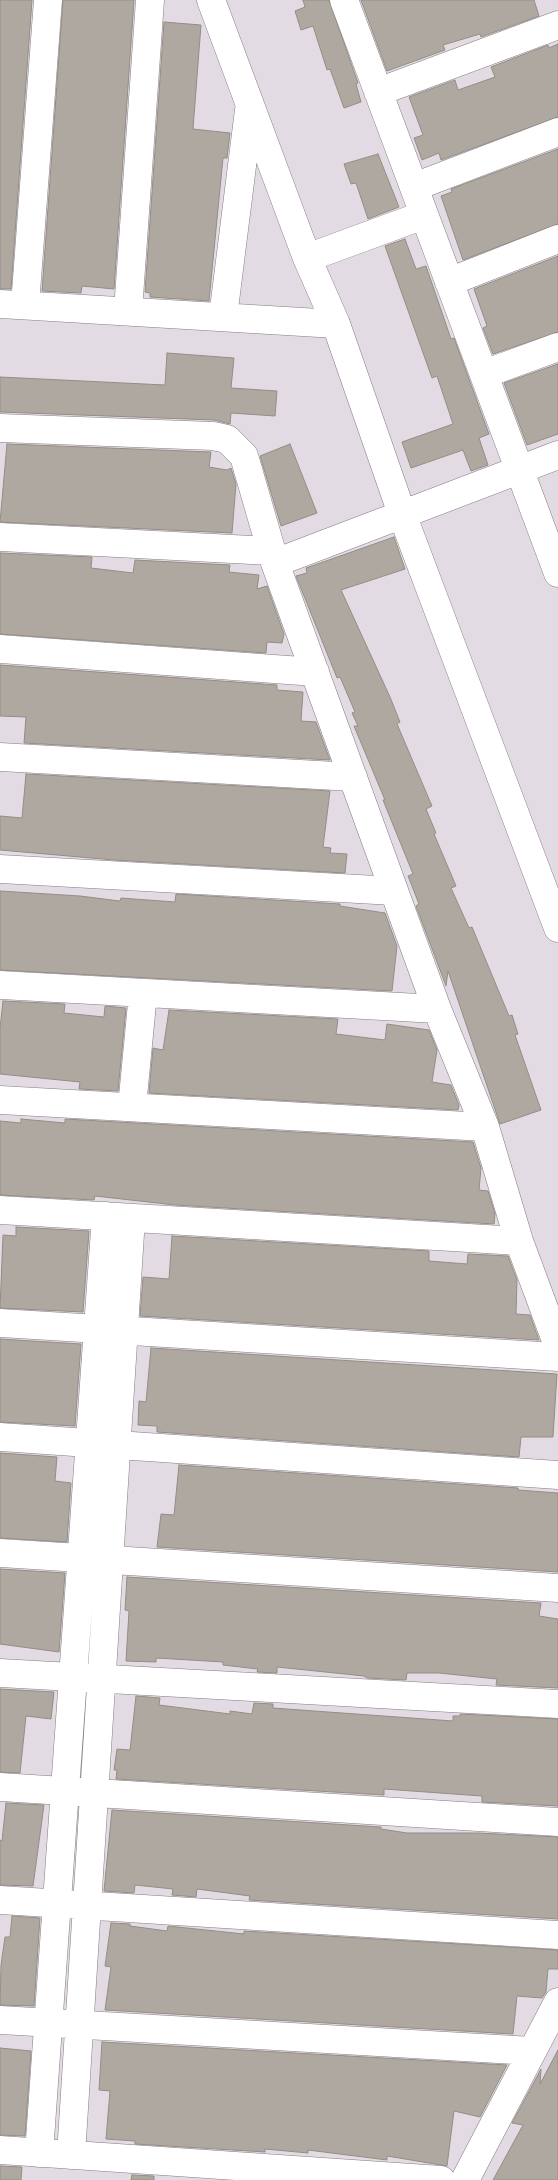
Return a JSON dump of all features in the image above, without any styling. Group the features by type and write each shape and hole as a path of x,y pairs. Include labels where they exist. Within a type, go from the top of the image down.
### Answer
{"street":[{"path":"48,0 12,304 336,324"},
{"path":"128,311 150,0"},
{"path":"210,0 307,258 336,324 402,514 550,884 558,928"},
{"path":"344,0 556,562"},
{"path":"378,92 558,25"},
{"path":"223,317 250,106"},
{"path":"414,187 558,132"},
{"path":"307,258 424,214"},
{"path":"449,282 558,239"},
{"path":"484,374 558,347"},
{"path":"0,428 213,436 227,439 244,456 273,557 436,1009 485,1127 519,1241 558,1346"},
{"path":"0,537 273,557 402,514 558,455"},
{"path":"0,649 315,672"},
{"path":"0,757 353,777"},
{"path":"0,869 394,891"},
{"path":"0,984 436,1009"},
{"path":"132,1107 143,993"},
{"path":"0,1100 485,1127"},
{"path":"0,1210 519,1241"},
{"path":"39,2153 82,1558 103,1444 118,1217"},
{"path":"0,1323 558,1357"},
{"path":"0,1437 558,1475"},
{"path":"71,2155 109,1560 103,1444"},
{"path":"0,1553 558,1588"},
{"path":"0,1673 558,1704"},
{"path":"0,1787 558,1822"},
{"path":"0,1900 558,1935"},
{"path":"465,2180 558,2002"},
{"path":"0,2020 532,2051"},
{"path":"0,2150 441,2180"}],"building":[{"path":"0,0 32,0 11,289 0,289"},
{"path":"63,0 134,0 114,289 82,286 81,293 42,291"},
{"path":"303,0 329,0 358,83 356,84 361,102 344,108 330,69 327,70 313,26 301,30 295,11 305,7"},
{"path":"361,0 534,0 539,16 481,37 480,34 443,45 445,50 387,71"},
{"path":"164,22 201,25 193,129 230,133 227,158 223,158 209,301 150,297 150,293 145,292"},
{"path":"558,44 558,117 441,160 439,153 422,160 414,138 423,135 409,97 455,80 458,90 495,77 491,67 548,45 549,48"},
{"path":"558,149 558,224 463,260 441,196 452,192 451,189"},
{"path":"378,154 399,207 368,219 356,183 351,184 344,164"},
{"path":"405,239 416,269 426,266 451,339 454,338 489,434 479,438 488,465 471,471 463,450 411,468 402,442 453,424 437,376 432,378 385,246"},
{"path":"558,256 558,332 493,354 483,328 487,326 474,289"},
{"path":"167,353 234,358 231,388 277,391 275,416 231,413 230,424 214,420 0,412 0,377 165,385"},
{"path":"558,364 558,434 527,445 504,383"},
{"path":"7,444 211,452 209,467 227,470 231,468 236,484 232,533 0,522"},
{"path":"290,444 317,513 281,526 260,456"},
{"path":"394,537 405,569 341,590 400,722 397,724 432,806 426,809 436,833 434,834 456,886 451,888 469,928 472,927 509,1016 512,1015 518,1034 515,1035 541,1110 500,1124 448,971 446,986 416,906 419,904 408,876 413,874 354,726 358,726 352,713 355,712 340,677 337,678 296,576 307,573 306,568"},
{"path":"0,553 92,557 91,568 133,573 135,560 230,565 229,572 259,575 257,589 267,586 284,634 282,643 267,642 266,653 0,634"},
{"path":"0,665 277,685 277,690 303,692 301,721 316,722 330,760 24,743 26,717 0,716"},
{"path":"26,774 330,791 323,847 331,848 330,853 347,854 345,873 114,860 0,850 0,816 22,818"},
{"path":"0,891 80,896 120,901 121,898 175,902 176,894 340,904 340,906 385,913 397,946 392,991 0,970"},
{"path":"3,1001 65,1004 64,1013 104,1017 105,1006 126,1008 118,1091 79,1089 80,1082 0,1074 0,1028"},
{"path":"169,1010 338,1019 336,1034 385,1040 387,1024 429,1030 437,1050 432,1082 451,1085 459,1105 458,1110 149,1093 153,1048 163,1050"},
{"path":"21,1119 65,1123 65,1119 473,1142 481,1168 479,1190 488,1191 495,1214 494,1224 175,1205 95,1196 94,1200 0,1195 0,1121 21,1123"},
{"path":"16,1227 89,1231 83,1312 0,1308 3,1235 16,1236"},
{"path":"172,1236 429,1251 429,1261 467,1264 468,1254 508,1256 517,1280 516,1314 530,1315 539,1340 140,1316 143,1277 169,1279"},
{"path":"0,1339 81,1344 75,1426 0,1422"},
{"path":"151,1348 557,1374 553,1437 521,1437 519,1457 157,1432 157,1426 138,1425 139,1401 146,1402"},
{"path":"0,1453 57,1457 55,1481 71,1483 67,1542 0,1538"},
{"path":"179,1465 518,1488 518,1490 558,1493 558,1572 157,1547 161,1514 174,1515"},
{"path":"0,1569 65,1573 59,1652 0,1644"},
{"path":"127,1577 541,1603 539,1616 558,1619 558,1688 496,1685 497,1679 439,1673 407,1673 406,1680 367,1678 364,1676 277,1667 277,1673 257,1672 258,1669 223,1665 223,1662 156,1658 156,1662 126,1661 129,1611 125,1610"},
{"path":"0,1689 54,1692 51,1719 26,1716 20,1773 0,1772"},
{"path":"136,1696 160,1698 159,1705 230,1714 230,1711 252,1714 254,1703 273,1704 273,1708 453,1721 453,1716 460,1716 460,1714 558,1719 558,1806 482,1802 482,1796 384,1789 384,1795 116,1779 117,1770 114,1770 117,1749 130,1750"},
{"path":"6,1803 44,1805 33,1886 0,1885 0,1840 2,1841"},
{"path":"112,1810 381,1827 381,1829 407,1833 478,1833 558,1837 558,1919 249,1900 250,1896 197,1889 196,1897 172,1895 173,1889 135,1885 134,1893 104,1891"},
{"path":"12,1916 40,1918 34,2006 0,2005 1,1965 5,1937 10,1937"},
{"path":"111,1923 130,1924 130,1926 167,1931 168,1926 244,1934 244,1931 558,1950 558,1969 548,1969 546,1992 542,1998 517,1996 513,2034 105,2010 111,1967 105,1966"},
{"path":"102,2042 507,2065 480,2117 454,2111 447,2166 387,2156 387,2160 308,2150 308,2153 265,2149 265,2152 135,2144 135,2141 106,2139 110,2091 99,2090"},
{"path":"0,2048 31,2051 25,2136 0,2135"},
{"path":"558,2050 558,2180 493,2180 523,2125 512,2123 541,2069 540,2084"},
{"path":"0,2166 22,2167 21,2180 0,2180"},
{"path":"132,2175 154,2176 154,2180 131,2180"}]}
